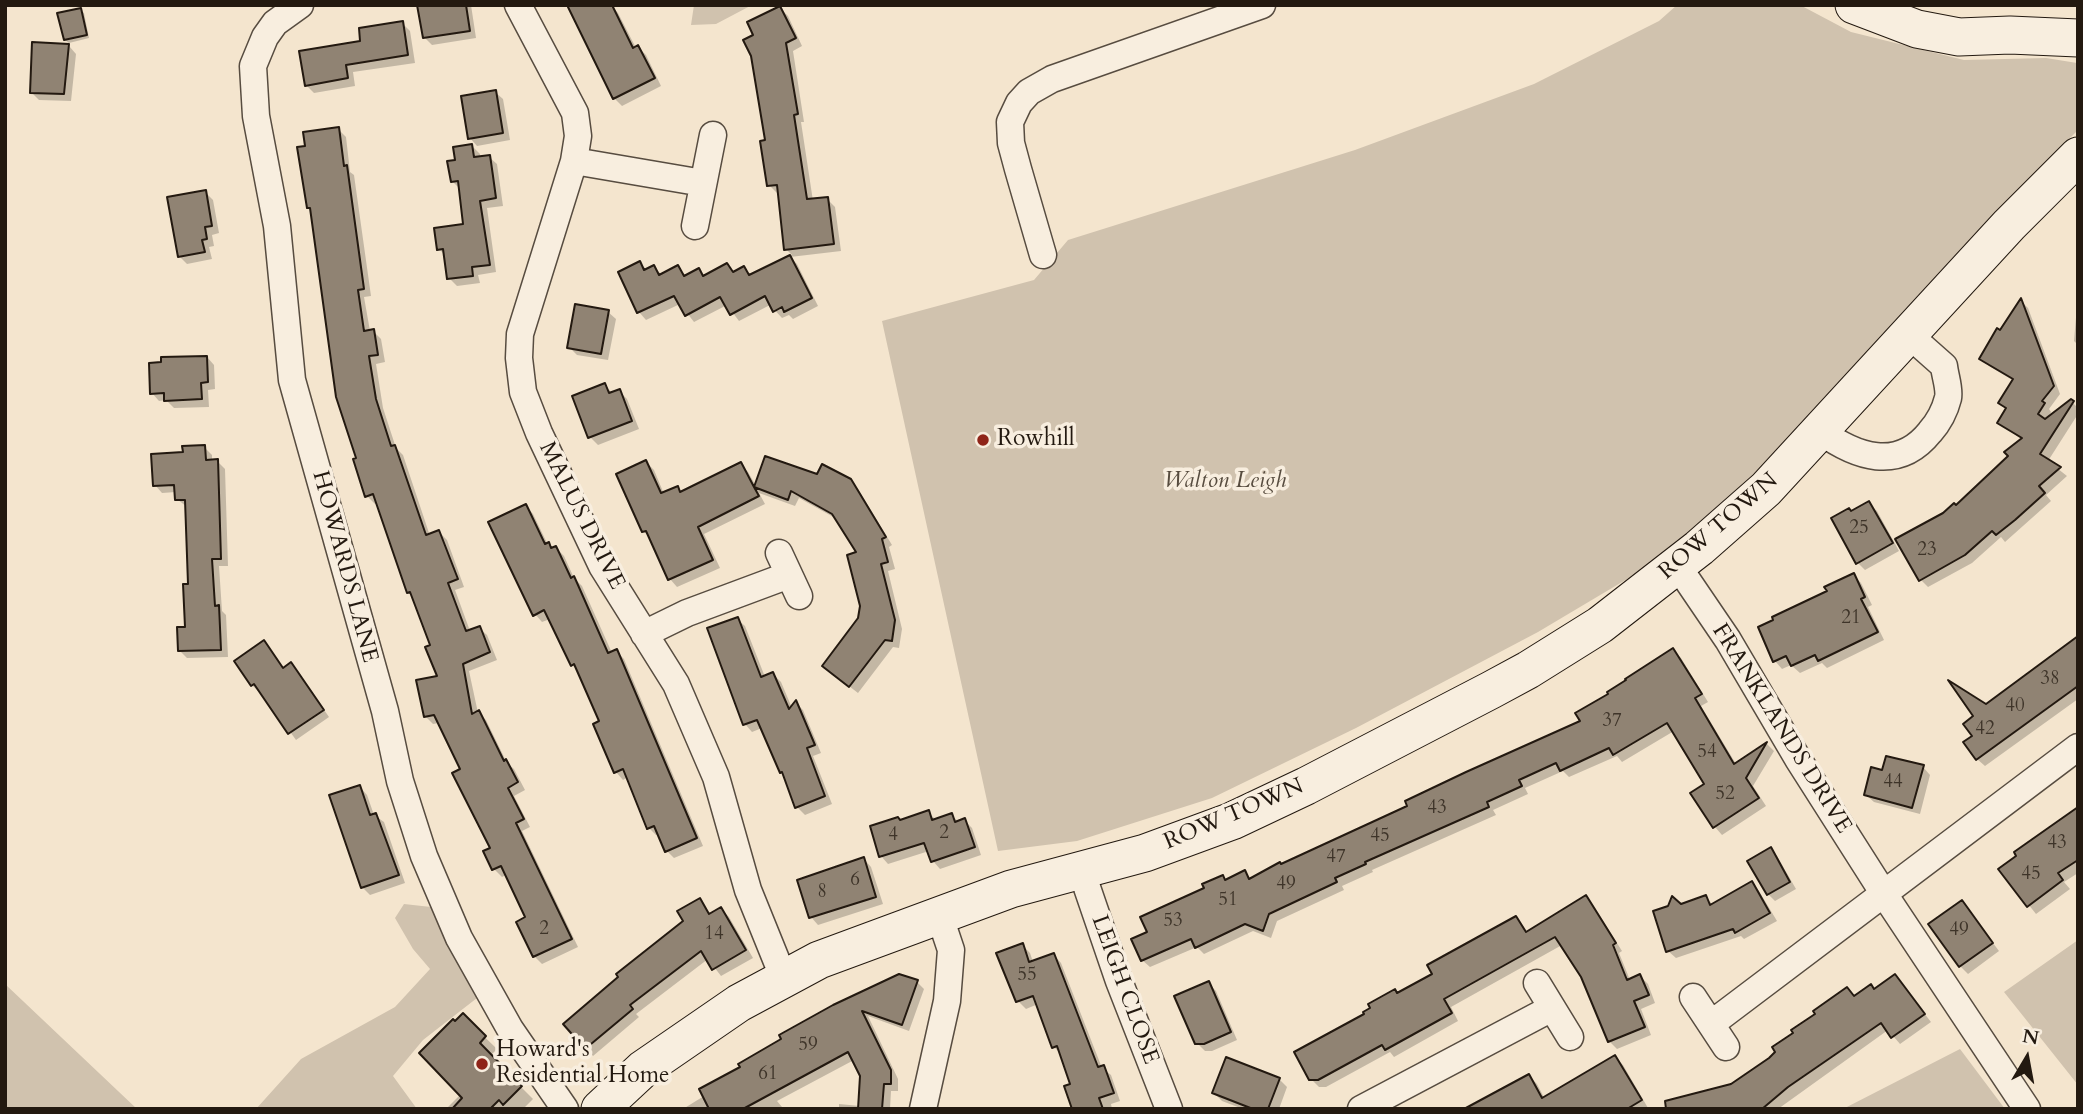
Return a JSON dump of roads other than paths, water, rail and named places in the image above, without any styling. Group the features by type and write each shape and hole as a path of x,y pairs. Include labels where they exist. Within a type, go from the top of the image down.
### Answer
{"street":[{"name":"HOWARDS LANE","path":"300,5 275,23 265,37 253,66 256,116 276,226 292,380 385,710 400,781 424,856 459,939 510,1029 565,1109"},
{"path":"518,5 575,113 578,136 574,161 703,183"},
{"path":"1043,255 1011,143 1010,122 1019,103 1029,92 1052,79 1262,5"},
{"path":"1854,5 1917,29 1959,37 2010,35 2078,38"},
{"path":"695,226 713,135"},
{"name":"ROW TOWN","path":"600,1109 643,1069 739,1003 818,960 1011,889 1145,853 1232,821 1317,780 1528,670 1600,625 1766,489 2009,225 2078,156"},
{"name":"MALUS DRIVE","path":"574,161 520,334 519,358 523,392 538,433 602,566 676,684 716,777 748,890 784,979"},
{"path":"1820,431 1844,449 1871,456 1899,456 1919,446 1936,425 1948,397 1944,366 1909,335"},
{"name":"FRANKLANDS DRIVE","path":"1676,565 1728,640 1798,759 1884,894 2027,1109"},
{"path":"644,634 687,613 789,575"},
{"path":"1711,1024 2078,747"},
{"name":"LEIGH CLOSE","path":"1081,870 1119,981 1169,1109"},
{"path":"923,1109 947,1001 951,950 939,914"},
{"path":"1537,983 1570,1037"},
{"path":"1693,997 1726,1047"},
{"path":"1361,1109 1552,1008"}],"place":[{"name":"Rowhill","path":"983,440"},
{"name":"Howard's Residential Home","path":"482,1064"}],"park label":[{"name":"Walton Leigh","path":"1225,482"}]}
